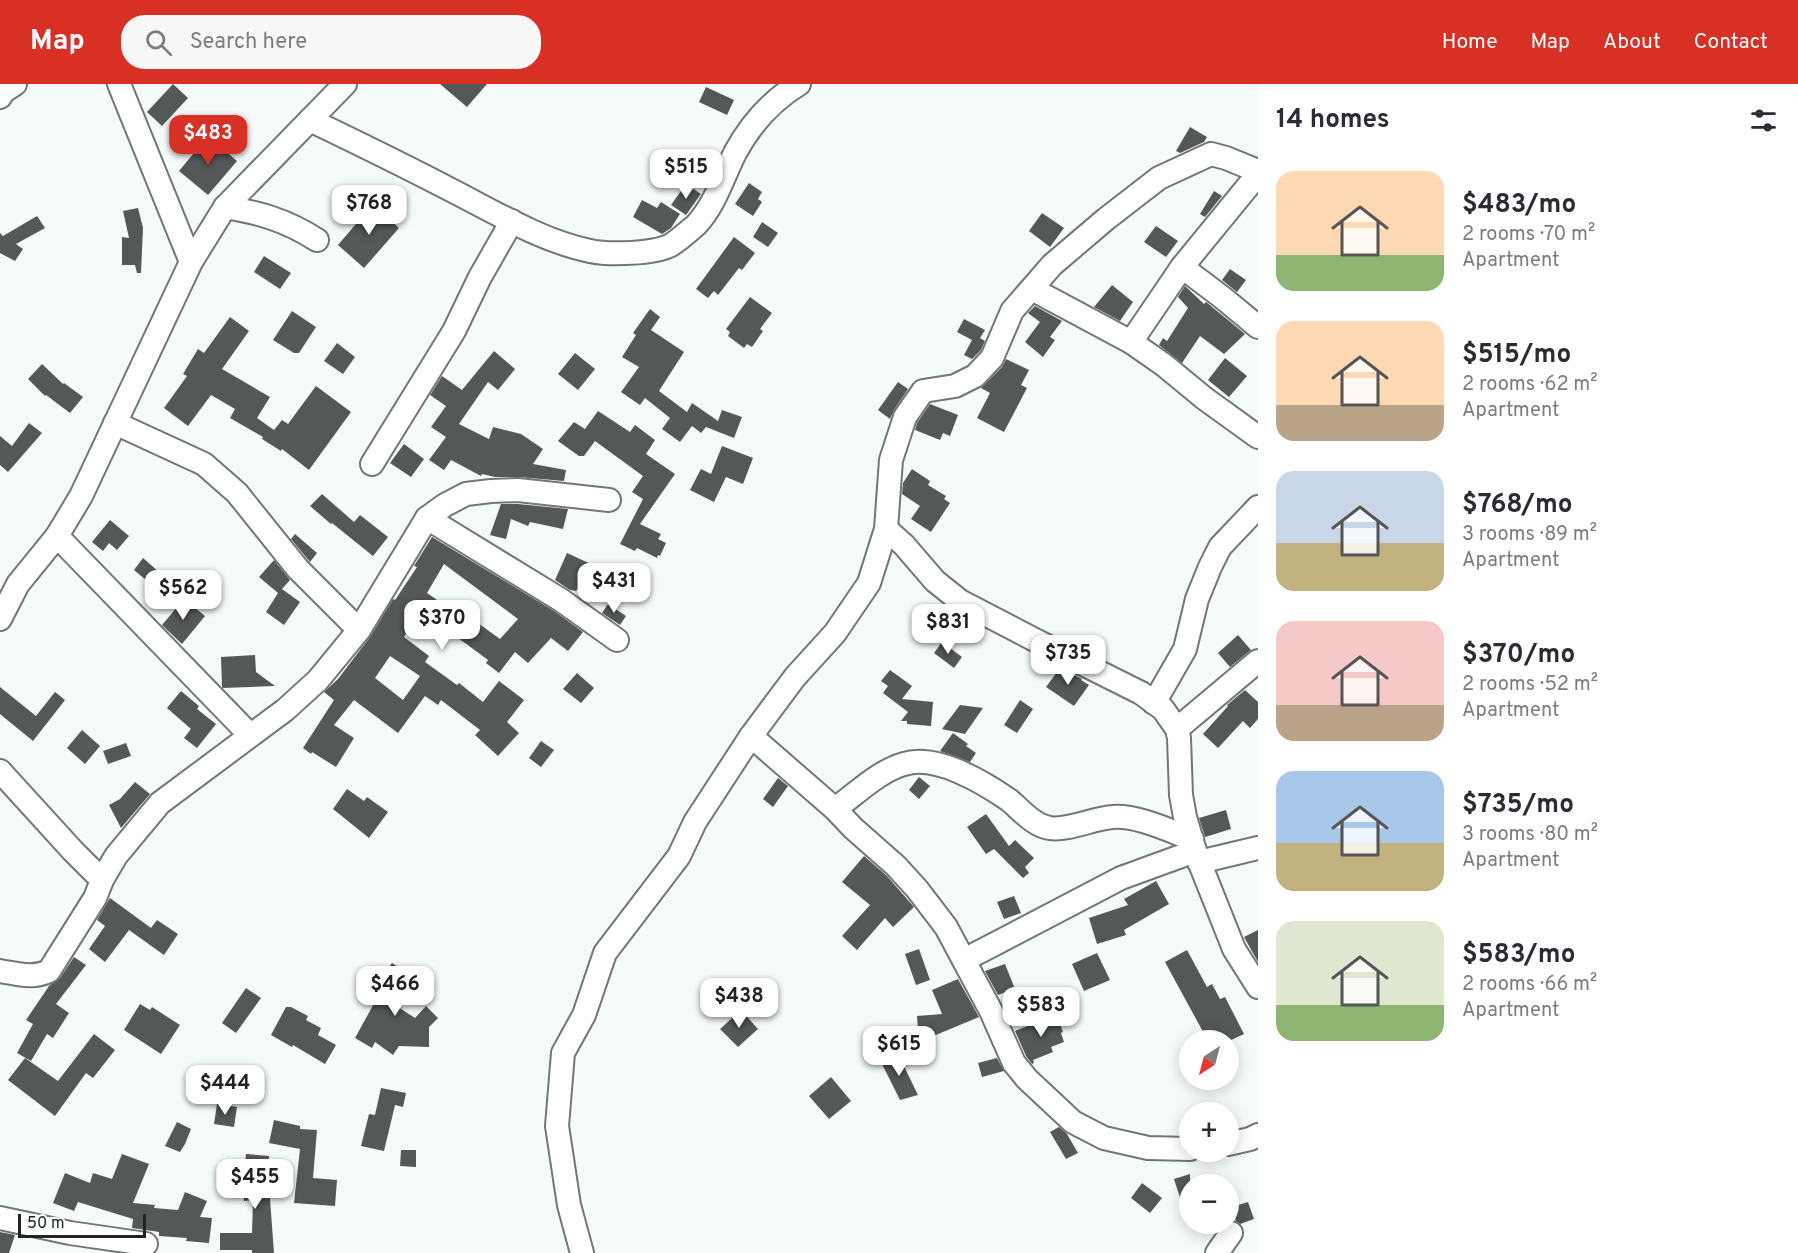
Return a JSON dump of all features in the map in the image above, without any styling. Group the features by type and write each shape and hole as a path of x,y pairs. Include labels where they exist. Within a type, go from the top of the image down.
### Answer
{"street":[{"path":"0,97 4,91 15,84"},
{"path":"119,84 191,262"},
{"path":"0,619 9,581 57,536 81,496 191,262 225,207 345,84"},
{"path":"310,120 512,221 553,239 591,251 640,253 670,245 696,224 716,194 736,152 753,125 770,106 799,84"},
{"path":"582,1253 569,1205 557,1126 563,1053 584,1015 605,953 679,856 695,822 751,736 795,677 835,633 869,583 886,529 891,460 905,417 923,391 955,386 975,376 992,358 1012,311 1058,260 1159,178 1211,154 1258,172 1182,267 1131,342"},
{"path":"225,207 280,220 297,227 317,240"},
{"path":"372,464 454,331 480,277 512,221"},
{"path":"1182,267 1258,327"},
{"path":"1032,289 1131,342 1258,437"},
{"path":"115,423 204,464 237,493 298,569 359,630"},
{"path":"0,970 29,976 49,971 95,898 116,856 160,803 285,710 318,680 359,630 427,518 466,494 491,491 518,490 609,500"},
{"path":"1154,702 1185,649 1197,599 1220,547 1258,507"},
{"path":"427,518 561,600 617,640"},
{"path":"886,529 904,545 935,581 960,601 1141,693 1163,709 1177,729 1181,747 1181,795 1185,817 1196,851 1234,949 1258,987"},
{"path":"57,536 250,735"},
{"path":"1177,729 1258,661"},
{"path":"751,736 835,809 917,889 946,927 991,1011 1014,1063 1027,1079 1073,1122 1104,1138 1148,1148 1179,1149"},
{"path":"835,809 893,768 919,761 939,765 976,779 1040,825 1051,829 1113,817 1126,818 1196,851"},
{"path":"0,771 102,880"},
{"path":"964,960 1121,878 1196,851 1258,848"},
{"path":"1239,1142 1258,1135"},
{"path":"0,1218 70,1233 146,1244"},
{"path":"1217,1253 1230,1234"}],"building":[{"path":"173,84 188,98 162,126 147,112"},
{"path":"440,84 487,84 467,107"},
{"path":"706,87 734,100 727,115 699,102"},
{"path":"1190,127 1207,137 1204,142 1180,153 1176,151"},
{"path":"208,136 237,161 208,195 179,171"},
{"path":"749,183 762,192 758,199 762,202 753,216 735,204"},
{"path":"686,184 701,194 686,215 671,205"},
{"path":"1214,191 1222,196 1205,217 1200,214"},
{"path":"642,200 657,208 661,202 680,214 671,228 662,234 633,217"},
{"path":"373,204 399,228 364,268 338,245"},
{"path":"138,208 143,228 141,273 137,273 135,265 122,265 122,237 129,238 123,211"},
{"path":"1042,213 1064,228 1050,247 1029,231"},
{"path":"37,216 45,228 16,244 23,249 15,261 0,253 0,233 3,236"},
{"path":"762,222 778,233 768,247 753,237"},
{"path":"1156,226 1178,241 1166,257 1144,242"},
{"path":"734,237 755,253 742,270 739,268 718,295 714,291 708,298 696,289"},
{"path":"264,256 291,273 280,289 254,272"},
{"path":"1230,269 1246,280 1237,292 1222,280"},
{"path":"1112,285 1133,302 1120,321 1094,307"},
{"path":"1185,286 1204,304 1206,302 1245,334 1224,354 1200,336 1182,363 1159,345 1163,338 1167,341 1188,308 1178,297"},
{"path":"750,297 772,313 760,329 763,331 752,347 747,344 744,348 728,336 730,332 726,329"},
{"path":"1035,306 1062,321 1050,337 1055,340 1043,357 1025,342 1040,322 1028,313"},
{"path":"650,309 660,317 651,330 684,352 659,391 687,412 692,403 718,421 722,410 742,417 734,438 706,427 701,433 692,426 680,442 662,429 670,418 645,398 640,405 621,392 639,367 622,357 636,335 633,333"},
{"path":"292,311 316,327 299,353 294,353 273,340"},
{"path":"230,317 249,331 222,369 270,397 257,418 274,430 282,420 288,424 316,386 351,412 309,470 282,449 281,451 262,439 263,437 230,418 235,409 211,395 188,426 164,408 187,376 183,374 198,349 204,353"},
{"path":"964,319 985,330 980,338 985,341 981,350 972,359 964,355 972,340 957,332"},
{"path":"337,343 355,357 343,374 324,361"},
{"path":"494,351 515,369 498,390 488,382 459,424 489,439 493,427 521,434 543,449 533,464 566,470 564,481 495,477 482,474 481,476 451,460 444,470 429,460 446,437 431,427 446,406 430,395 442,376 462,390"},
{"path":"575,353 595,369 578,390 558,374"},
{"path":"1225,358 1247,376 1229,397 1208,380"},
{"path":"1006,359 1029,370 1021,385 1027,388 1004,432 977,418 990,393 981,388 1002,367"},
{"path":"42,364 63,384 83,397 70,413 45,396 28,379"},
{"path":"898,382 908,389 890,419 878,410"},
{"path":"930,404 958,415 950,436 943,433 940,440 915,430"},
{"path":"598,411 630,432 635,425 655,440 646,454 675,474 640,524 661,534 658,539 666,543 657,558 637,548 635,551 620,544 643,499 632,492 643,476 595,441 584,456 579,456 558,441 574,422 585,429"},
{"path":"29,423 42,433 8,472 0,465 0,436 12,446"},
{"path":"404,444 424,459 411,477 390,463"},
{"path":"722,446 753,458 743,484 726,477 714,502 690,490 701,469 711,474"},
{"path":"912,469 930,481 928,485 946,496 944,499 950,503 931,532 911,519 920,506 902,494 903,483"},
{"path":"322,494 354,522 360,515 388,537 373,556 310,506"},
{"path":"501,504 568,509 563,529 530,522 528,526 511,519 506,539 490,535"},
{"path":"110,520 129,536 117,550 109,543 103,551 92,542"},
{"path":"295,534 317,553 310,562 291,539"},
{"path":"432,537 554,611 583,632 568,651 551,638 528,663 515,652 499,673 486,663 488,660 442,626 439,629 417,615 404,637 429,656 425,662 457,685 459,683 483,702 499,681 524,700 507,722 519,733 498,756 475,735 480,730 441,700 438,705 425,696 398,733 354,700 334,725 354,738 336,767 303,748 334,700 324,692 338,679 370,637 393,599 395,600 417,567 414,566","holes":["444,564 518,619 500,639 456,607 453,611 427,593","390,656 420,676 403,700 375,678"]},
{"path":"567,553 593,565 582,590 578,588 576,591 570,590 555,580"},
{"path":"143,558 174,585 165,596 134,570"},
{"path":"274,560 290,580 282,589 300,602 284,625 266,612 278,593 259,577"},
{"path":"184,599 205,616 182,644 162,625"},
{"path":"608,604 626,616 620,625 602,613"},
{"path":"923,614 938,624 929,637 915,628"},
{"path":"1238,635 1251,650 1230,667 1218,653"},
{"path":"942,642 962,657 954,668 934,653"},
{"path":"255,655 256,672 275,686 222,687 221,657"},
{"path":"1060,668 1089,685 1074,706 1046,687"},
{"path":"890,670 912,686 902,699 933,702 931,726 907,724 907,721 901,721 908,712 883,693 888,686 881,681"},
{"path":"577,673 594,688 581,703 563,689"},
{"path":"0,687 36,716 55,692 65,700 33,741 0,714"},
{"path":"1245,690 1258,702 1258,719 1250,728 1243,721 1218,748 1203,734 1227,705"},
{"path":"181,691 199,706 197,709 216,724 197,748 184,738 191,729 167,708"},
{"path":"1020,700 1033,709 1017,733 1004,725"},
{"path":"960,705 983,708 965,734 942,729"},
{"path":"82,730 100,746 85,764 67,748"},
{"path":"953,733 976,753 970,762 940,751"},
{"path":"541,741 554,750 541,767 529,758"},
{"path":"126,743 131,756 108,764 103,751"},
{"path":"919,777 930,786 919,799 909,790"},
{"path":"778,778 788,786 773,807 763,799"},
{"path":"135,782 150,794 121,828 109,805 120,799"},
{"path":"347,789 364,801 367,797 388,812 369,838 333,809"},
{"path":"1226,810 1231,829 1205,837 1199,818"},
{"path":"986,814 1009,846 1015,840 1034,858 1025,867 1029,873 1023,878 994,849 986,854 967,827"},
{"path":"864,856 887,876 914,907 893,927 885,918 857,950 842,936 870,905 842,882"},
{"path":"1156,881 1169,904 1124,930 1126,935 1097,944 1089,918 1128,905 1124,899"},
{"path":"1014,896 1021,913 1004,919 997,902"},
{"path":"110,898 151,928 157,920 178,934 164,955 129,930 105,962 89,949 105,926 97,920"},
{"path":"1258,930 1258,962 1244,937"},
{"path":"919,949 930,980 916,985 905,954"},
{"path":"1187,950 1207,987 1212,984 1220,999 1225,997 1244,1034 1239,1036 1239,1030 1202,1030 1165,962"},
{"path":"1097,953 1110,980 1084,991 1072,964"},
{"path":"74,957 86,965 56,1004 69,1013 53,1038 47,1034 31,1061 17,1053 33,1024 26,1020 49,986 60,978"},
{"path":"392,963 414,977 395,1005 415,1018 426,1006 438,1018 429,1027 429,1047 399,1046 393,1055 375,1042 372,1048 355,1038 382,989 376,985"},
{"path":"1005,964 1015,989 998,995 985,971"},
{"path":"958,979 979,1017 919,1042 917,1016 942,1014 932,990"},
{"path":"246,988 261,998 236,1033 222,1023"},
{"path":"140,1004 150,1010 152,1007 180,1025 161,1054 124,1030"},
{"path":"286,1007 291,1007 308,1016 306,1020 321,1028 318,1035 336,1045 325,1064 271,1035"},
{"path":"741,1010 758,1029 738,1047 720,1029"},
{"path":"1057,1015 1064,1042 1051,1047 1053,1052 1033,1060 1032,1064 1015,1031"},
{"path":"94,1034 115,1050 93,1078 86,1073 55,1116 8,1080 25,1058 58,1081"},
{"path":"897,1052 918,1095 900,1100 880,1060"},
{"path":"997,1058 1004,1071 982,1077 978,1063"},
{"path":"831,1077 851,1101 829,1119 809,1096"},
{"path":"381,1088 406,1093 403,1107 395,1105 384,1151 361,1146 369,1114 375,1115"},
{"path":"217,1104 237,1107 234,1127 214,1124"},
{"path":"274,1120 300,1126 300,1129 317,1130 313,1178 337,1180 335,1206 294,1203 300,1149 269,1143"},
{"path":"177,1122 191,1129 180,1152 165,1146"},
{"path":"1059,1127 1067,1134 1078,1153 1066,1159 1050,1132"},
{"path":"401,1150 416,1150 416,1167 400,1166"},
{"path":"122,1154 149,1164 133,1203 178,1210 185,1192 207,1201 200,1217 212,1218 209,1243 186,1241 187,1238 159,1236 159,1232 132,1228 133,1219 78,1202 74,1211 53,1203 65,1173 90,1183 93,1173 112,1179"},
{"path":"246,1154 269,1156 268,1172 274,1253 220,1250 220,1233 252,1233 253,1200 244,1201 243,1181"},
{"path":"1179,1177 1179,1194 1174,1179"},
{"path":"1142,1183 1162,1198 1150,1213 1131,1198"},
{"path":"1248,1202 1254,1219 1239,1223 1239,1205"},
{"path":"0,1232 15,1235 9,1253 0,1253"}]}
